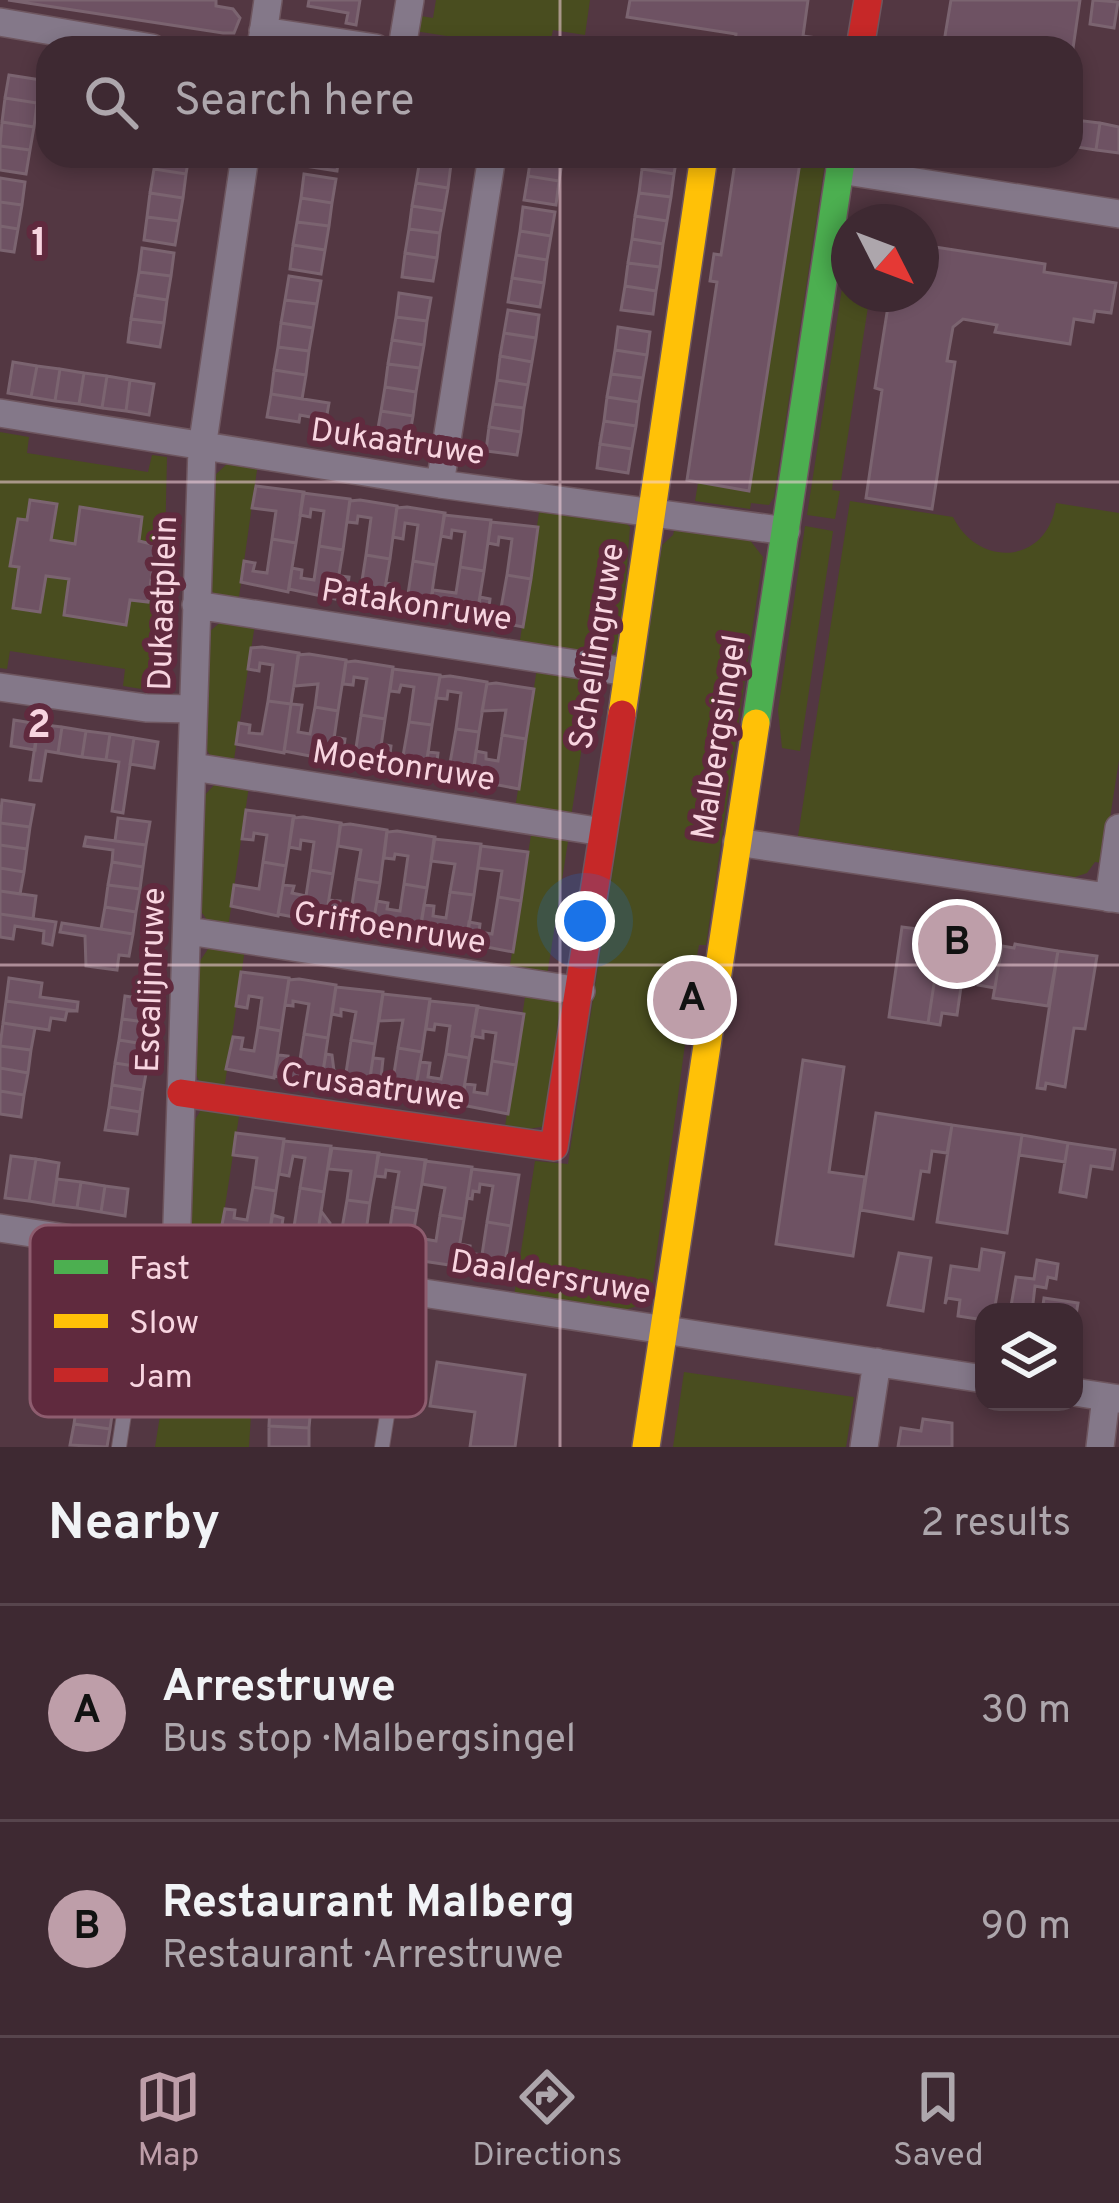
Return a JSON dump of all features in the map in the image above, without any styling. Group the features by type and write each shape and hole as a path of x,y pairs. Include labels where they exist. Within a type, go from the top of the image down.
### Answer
{"street":[{"path":"262,36 268,0"},
{"path":"404,36 410,0"},
{"path":"862,36 868,0"},
{"path":"0,22 82,36"},
{"name":"Dukaatplein","path":"0,687 146,708 193,709 202,448 243,168"},
{"path":"440,484 490,168"},
{"name":"Schellingruwe","path":"554,1147 702,168"},
{"name":"Malbergsingel","path":"646,1447 840,168"},
{"path":"868,168 1119,214"},
{"name":"Dukaatruwe","path":"0,413 440,484 786,531"},
{"name":"Patakonruwe","path":"196,605 627,672"},
{"name":"Escalijnruwe","path":"166,1225 181,1093 193,709"},
{"name":"Moetonruwe","path":"193,767 603,832"},
{"path":"737,842 1114,899 1119,828"},
{"name":"Griffoenruwe","path":"188,931 581,992"},
{"name":"Crusaatruwe","path":"181,1093 554,1147"},
{"name":"Daaldersruwe","path":"0,1228 30,1232"},
{"name":"Daaldersruwe","path":"426,1292 975,1377"},
{"path":"863,1447 877,1362"},
{"path":"1083,1393 1113,1398 1100,1447"}],"lane":[{"path":"119,1447 126,1417"},
{"path":"382,1447 387,1417"}],"green space":[{"path":"436,0 590,0 585,35 553,30 552,36 447,36 415,31 415,15 433,18"},
{"path":"799,168 824,168 774,497 769,505 751,503 750,509 695,501 698,483 749,490"},
{"path":"838,312 867,312 841,480 833,480 832,490 840,491 835,519 807,515"},
{"path":"0,432 29,437 27,453 148,472 152,455 167,457 165,544 139,541 141,517 81,508 75,544 51,540 56,504 30,500 27,520 18,520 11,565 19,567 14,608 40,611 46,576 69,579 64,615 125,625 130,600 163,606 160,692 123,686 125,669 10,651 7,669 0,668"},
{"path":"228,463 258,463 238,604 210,588 214,476"},
{"path":"850,501 953,517 965,534 995,552 1027,548 1040,538 1056,503 1119,513 1119,760 1103,863 1095,862 1087,873 1075,877 798,836"},
{"path":"540,506 623,520 630,527 621,647 607,659 519,647"},
{"path":"805,526 833,531 800,751 782,748 778,710"},
{"path":"675,527 749,539 763,557 706,945 699,945 697,956 652,1287 637,1306 621,1311 514,1296 535,1161 568,1164 662,545"},
{"path":"222,621 255,624 233,766 213,760 205,747 209,632"},
{"path":"537,668 593,676 571,817 515,809"},
{"path":"215,784 249,786 228,928 210,924 200,910 203,797"},
{"path":"532,829 569,835 547,976 509,971"},
{"path":"210,946 245,949 224,1090 200,1083 195,1072 198,964"},
{"path":"526,991 560,1001 547,1126 504,1133"},
{"path":"201,1110 240,1110 222,1225 190,1225 193,1123"},
{"path":"684,1372 854,1397 846,1447 673,1447"},
{"path":"160,1417 251,1417 249,1447 155,1447"}],"building":[{"path":"8,0 216,0 216,6 233,9 240,18 234,33 223,33"},
{"path":"309,0 360,0 356,25 346,23 348,13 308,6"},
{"path":"630,0 808,0 803,36 736,36 627,17"},
{"path":"951,0 1080,0 1075,36 945,36"},
{"path":"1093,0 1118,2 1114,28 1090,24"},
{"path":"9,75 36,79 36,103 5,98"},
{"path":"5,98 36,103 34,127 2,122"},
{"path":"1083,121 1100,123 1096,150 1083,148"},
{"path":"2,122 34,127 30,150 0,146"},
{"path":"1100,123 1119,127 1119,153 1096,150"},
{"path":"0,146 30,150 26,174 0,170"},
{"path":"154,168 187,168 186,174"},
{"path":"418,168 450,168 448,188 416,183"},
{"path":"529,168 561,168 559,181 528,176"},
{"path":"642,168 675,168 674,174"},
{"path":"734,168 799,168 749,491 687,480 717,282 710,281 714,254 721,255"},
{"path":"154,169 186,174 183,198 150,193"},
{"path":"642,169 674,174 671,197 639,193"},
{"path":"304,174 336,179 332,203 301,198"},
{"path":"528,176 559,181 556,205 524,200"},
{"path":"0,178 25,182 22,205 0,202"},
{"path":"416,183 448,188 444,211 412,206"},
{"path":"150,193 183,198 179,221 147,217"},
{"path":"639,193 671,197 667,221 635,216"},
{"path":"301,198 332,203 329,226 297,222"},
{"path":"0,202 22,205 18,229 0,226"},
{"path":"412,206 444,211 440,233 409,229"},
{"path":"523,207 555,212 551,236 520,231"},
{"path":"635,216 667,221 663,244 632,239"},
{"path":"147,217 179,221 175,245 144,240"},
{"path":"297,222 329,226 325,250 293,245"},
{"path":"0,226 18,229 14,252 0,250"},
{"path":"409,229 440,233 437,258 405,253"},
{"path":"520,231 551,236 547,260 516,255"},
{"path":"632,239 663,244 660,267 628,263"},
{"path":"293,245 325,250 321,274 290,269"},
{"path":"142,248 174,253 171,276 139,272"},
{"path":"939,248 1045,264 1044,272 1116,283 1111,313 1095,311 1093,322 1074,319 1070,344 995,332 997,325 963,319 953,327 947,361 955,362 932,509 866,498 882,390 875,388 887,312 939,312"},
{"path":"405,253 437,258 433,281 402,277"},
{"path":"516,255 547,260 544,283 512,278"},
{"path":"628,263 660,267 656,291 625,286"},
{"path":"139,272 171,276 167,300 135,295"},
{"path":"289,276 321,281 317,304 285,300"},
{"path":"512,278 544,283 540,307 508,302"},
{"path":"625,286 656,291 653,314 621,310"},
{"path":"399,293 431,298 427,321 396,317"},
{"path":"135,295 167,300 164,323 131,319"},
{"path":"285,300 317,304 313,328 281,323"},
{"path":"508,310 539,315 536,338 504,333"},
{"path":"396,317 427,321 424,345 392,340"},
{"path":"131,319 164,323 160,347 128,342"},
{"path":"281,323 313,328 309,351 278,347"},
{"path":"618,327 650,332 647,355 615,350"},
{"path":"504,333 536,338 532,362 500,356"},
{"path":"392,340 424,345 420,368 388,364"},
{"path":"278,347 309,351 306,375 274,370"},
{"path":"615,350 647,355 643,378 611,374"},
{"path":"500,356 532,362 528,385 497,380"},
{"path":"13,362 37,366 31,397 8,393"},
{"path":"388,364 420,368 416,392 385,387"},
{"path":"37,366 60,369 55,401 31,397"},
{"path":"60,369 84,373 79,404 55,401"},
{"path":"274,370 306,375 302,399 271,394"},
{"path":"84,373 107,376 102,408 79,404"},
{"path":"611,374 643,378 639,402 607,397"},
{"path":"107,376 130,380 126,411 102,408"},
{"path":"130,380 154,384 149,415 126,411"},
{"path":"497,380 528,385 524,408 493,404"},
{"path":"385,387 416,392 413,416 381,411"},
{"path":"271,394 329,403 326,420 300,415 299,422 267,417"},
{"path":"607,397 639,402 636,426 604,421"},
{"path":"493,404 524,408 521,432 489,427"},
{"path":"381,411 413,416 409,439 377,434"},
{"path":"604,421 636,426 632,449 600,444"},
{"path":"489,427 521,432 517,455 486,451"},
{"path":"600,444 632,449 628,473 597,468"},
{"path":"256,486 304,492 296,543 272,539 276,511 252,508"},
{"path":"303,493 350,499 343,550 319,546 324,511 311,509 310,517 300,515"},
{"path":"30,500 57,504 51,540 75,544 80,507 142,517 139,541 156,545 148,602 130,600 126,625 64,615 69,579 46,576 40,612 13,608 19,567 10,566 18,519 27,520"},
{"path":"350,501 397,506 390,559 366,555 371,518 358,516 357,523 347,522"},
{"path":"397,508 445,513 436,565 413,561 418,525 405,523 403,539 393,537"},
{"path":"444,515 491,520 484,571 460,567 465,532 452,530 451,538 441,536"},
{"path":"491,522 538,527 531,579 507,575 512,539 499,537 498,545 488,543"},
{"path":"272,539 296,543 288,592 241,582 244,561 255,563 253,571 267,573"},
{"path":"319,546 343,550 335,599 289,589 292,568 302,570 301,578 314,580"},
{"path":"366,555 390,559 382,606 336,597 340,576 349,577 348,585 361,587"},
{"path":"413,561 436,565 429,613 383,604 386,583 396,585 394,592 408,594"},
{"path":"460,567 484,571 476,620 429,611 433,590 456,593"},
{"path":"507,575 531,579 523,627 477,618 480,597 490,599 489,607 501,608"},
{"path":"251,648 299,653 291,704 268,701 273,665 260,663 259,671 248,669"},
{"path":"298,655 346,660 338,711 315,707 318,684 294,686"},
{"path":"346,662 393,667 385,719 361,715 367,679 354,677 353,685 343,684"},
{"path":"393,669 440,675 432,725 409,722 414,687 401,685 399,692 390,691"},
{"path":"440,677 487,682 479,732 456,729 461,693 448,691 447,699 436,698"},
{"path":"487,684 534,689 526,739 502,735 506,710 482,711"},
{"path":"268,701 291,704 284,753 236,744 239,723 250,725 249,733 262,734"},
{"path":"291,704 302,705 298,732 310,734 315,707 338,711 331,760 284,751"},
{"path":"361,715 385,719 378,767 331,758 334,737 356,748"},
{"path":"14,720 38,724 35,750 11,746"},
{"path":"409,722 432,725 425,775 378,765 381,744 391,746 390,754 403,756"},
{"path":"38,724 62,727 58,753 46,751 41,781 30,780"},
{"path":"62,727 86,731 82,757 58,753"},
{"path":"456,729 479,732 472,782 425,773 428,752 438,753 437,761 450,763"},
{"path":"86,731 110,734 106,760 82,757"},
{"path":"110,734 134,738 123,813 112,811 119,762 106,760"},
{"path":"502,735 526,739 519,789 472,780 476,751 498,761"},
{"path":"134,738 158,742 154,768 130,764"},
{"path":"2,800 34,805 30,827 0,823"},
{"path":"246,810 294,816 286,866 263,862 267,835 254,833 253,840 242,839"},
{"path":"118,818 150,822 146,845 115,841"},
{"path":"293,818 341,823 333,874 310,870 314,842 301,840 300,849 289,847"},
{"path":"0,823 30,827 27,849 0,845"},
{"path":"340,825 387,830 380,883 356,879 361,850 338,846"},
{"path":"387,832 435,837 427,888 404,884 408,856 384,858"},
{"path":"86,837 146,845 143,867 112,862 113,850 84,846"},
{"path":"434,839 481,844 474,895 450,892 455,864 431,861"},
{"path":"0,845 27,849 24,872 0,868"},
{"path":"481,846 528,852 521,901 498,897 502,871 478,868"},
{"path":"112,862 143,867 140,889 108,885"},
{"path":"263,862 286,866 278,916 231,906 234,885 259,889"},
{"path":"0,868 24,872 20,894 0,891"},
{"path":"310,870 333,874 325,923 278,914 283,885 294,886 292,893 306,896"},
{"path":"356,879 380,883 372,930 325,921 329,900 340,901 339,909 351,911"},
{"path":"404,884 427,888 419,938 372,928 377,901 400,911"},
{"path":"108,885 140,889 136,912 105,907"},
{"path":"0,891 36,896 33,919 0,914"},
{"path":"450,892 474,895 466,945 419,935 424,905 434,906 433,916 446,918"},
{"path":"498,897 521,901 513,952 466,943 469,922 480,924 479,932 492,934"},
{"path":"105,907 136,912 133,934 101,929"},
{"path":"0,914 56,922 52,945 43,943 44,931 15,926 13,939 0,937"},
{"path":"62,923 133,934 129,956 119,955 117,970 86,966 85,936 60,932"},
{"path":"902,927 942,932 928,1023 889,1017"},
{"path":"942,932 968,937 957,1015 942,1013 940,1025 928,1023"},
{"path":"984,944 1001,947 995,988 978,985"},
{"path":"1015,944 1058,951 1048,1006 993,998 1002,946 1014,948"},
{"path":"1058,951 1097,956 1085,1029 1074,1028 1065,1087 1046,1083 1045,1089 1037,1088"},
{"path":"241,972 289,978 281,1031 258,1027 262,998 249,996 247,1008 236,1006"},
{"path":"9,978 42,983 40,997 78,1002 77,1011 6,1001"},
{"path":"289,980 336,985 328,1038 304,1034 309,1004 293,1001 293,1006 285,1005"},
{"path":"336,987 383,992 375,1044 351,1040 356,1012 341,1009 341,1016 332,1014"},
{"path":"383,994 430,999 422,1052 398,1048 403,1020 379,1021"},
{"path":"125,996 157,1001 153,1023 122,1019"},
{"path":"6,1001 77,1011 67,1011 65,1020 51,1018 49,1030 3,1023"},
{"path":"430,1001 478,1006 469,1058 446,1054 450,1026 435,1024 434,1030 426,1029"},
{"path":"477,1007 524,1014 516,1065 492,1061 496,1033 472,1036"},
{"path":"122,1019 153,1023 150,1045 119,1040"},
{"path":"3,1023 35,1028 31,1050 0,1046"},
{"path":"258,1027 281,1031 274,1078 226,1069 233,1037 243,1038 241,1049 254,1051"},
{"path":"304,1034 328,1038 321,1085 274,1076 278,1055 288,1056 287,1064 299,1066"},
{"path":"119,1040 150,1045 147,1068 115,1063"},
{"path":"351,1040 375,1044 368,1092 321,1083 326,1054 332,1055 334,1071 346,1073"},
{"path":"0,1046 31,1050 28,1073 0,1068"},
{"path":"398,1048 422,1052 414,1098 368,1090 373,1058 383,1059 381,1078 393,1080"},
{"path":"446,1054 469,1058 461,1106 414,1098 420,1062 430,1063 428,1077 441,1079"},
{"path":"803,1060 844,1067 829,1172 865,1177 853,1256 776,1244"},
{"path":"492,1061 516,1065 508,1114 462,1105 465,1084 487,1094"},
{"path":"115,1063 147,1068 143,1090 112,1085"},
{"path":"0,1068 28,1073 24,1095 0,1091"},
{"path":"112,1085 143,1090 140,1112 109,1107"},
{"path":"0,1091 24,1095 21,1117 0,1114"},
{"path":"109,1107 140,1112 137,1134 105,1130"},
{"path":"876,1113 952,1125 947,1153 932,1151 929,1172 921,1171 913,1219 861,1210"},
{"path":"952,1125 1022,1135 1007,1233 937,1222"},
{"path":"236,1133 284,1139 276,1191 253,1187 257,1158 233,1155"},
{"path":"1022,1135 1068,1143 1065,1162 1019,1155"},
{"path":"284,1141 331,1146 324,1192 300,1188 305,1158 293,1156 289,1176 279,1174"},
{"path":"1068,1143 1115,1150 1112,1169 1091,1166 1086,1197 1060,1192"},
{"path":"332,1148 379,1153 370,1203 347,1200 351,1171 328,1169"},
{"path":"378,1154 426,1160 417,1211 393,1207 399,1172 386,1170 385,1177 375,1176"},
{"path":"11,1156 36,1159 29,1201 5,1198"},
{"path":"36,1159 59,1163 53,1205 29,1201"},
{"path":"425,1161 472,1167 464,1219 440,1215 445,1188 422,1184"},
{"path":"472,1169 519,1175 511,1226 487,1222 493,1186 480,1184 479,1192 467,1198"},
{"path":"57,1179 81,1182 77,1208 53,1205"},
{"path":"81,1182 105,1186 101,1212 77,1208"},
{"path":"105,1186 128,1189 125,1216 101,1212"},
{"path":"253,1187 276,1191 271,1225 222,1225 225,1209 235,1210 234,1218 247,1220"},
{"path":"300,1188 324,1192 319,1225 294,1225"},
{"path":"347,1200 370,1203 367,1225 343,1225"},
{"path":"393,1207 417,1211 415,1225 390,1225"},
{"path":"272,1215 283,1218 282,1225 271,1225"},
{"path":"440,1215 464,1219 456,1266 426,1262 426,1239 436,1241"},
{"path":"487,1222 511,1226 503,1274 457,1265 460,1244 470,1246 469,1253 482,1255"},
{"path":"982,1249 1004,1253 996,1303 975,1303 975,1319 958,1316 960,1300 947,1298 945,1304 951,1266 979,1270"},
{"path":"899,1253 931,1258 923,1311 888,1305"},
{"path":"1037,1260 1058,1264 1056,1279 1048,1277 1046,1288 1035,1286 1033,1303 1012,1303 1016,1277 1034,1279"},
{"path":"437,1362 525,1375 515,1447 470,1447 475,1412 430,1406"},
{"path":"75,1417 112,1417 110,1429 74,1424"},
{"path":"269,1417 310,1417 309,1428 269,1426"},
{"path":"923,1419 952,1423 952,1447 898,1447 901,1428 921,1431"},
{"path":"74,1424 110,1429 107,1447 70,1445"},
{"path":"269,1426 309,1428 309,1447 269,1447"}],"traffic: fast":[{"path":"756,723 840,168"}],"traffic: slow":[{"path":"622,714 702,168"},
{"path":"646,1447 756,723"}],"traffic: jam":[{"path":"862,36 868,0"},
{"path":"181,1093 554,1147 622,714"}],"place":[{"name":"Restaurant Malberg","path":"957,944"},
{"name":"Arrestruwe","path":"692,1000"}]}
